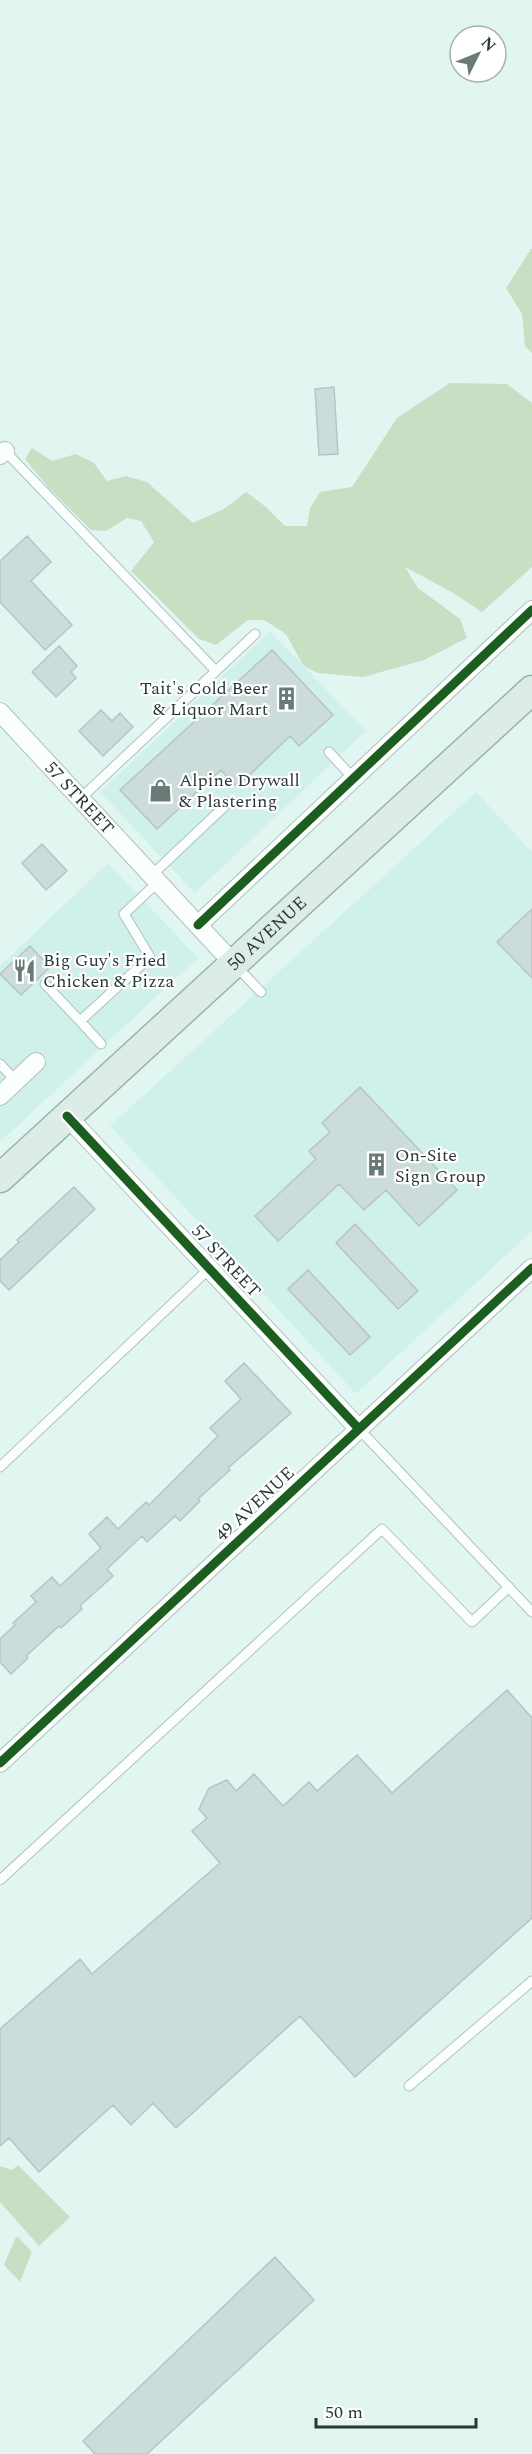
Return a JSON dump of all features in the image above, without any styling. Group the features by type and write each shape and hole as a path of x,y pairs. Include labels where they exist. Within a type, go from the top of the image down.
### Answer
{"main road":[{"name":"50 AVENUE","path":"0,1178 532,690"}],"street":[{"path":"198,925 532,610"},
{"name":"57 STREET","path":"0,712 233,963"},
{"path":"0,1096 36,1062"},
{"name":"57 STREET","path":"68,1116 359,1429"},
{"name":"49 AVENUE","path":"0,1763 532,1269"}],"lane":[{"path":"2,451 216,671"},
{"path":"81,798 255,634"},
{"path":"328,752 353,778"},
{"path":"80,1021 150,957 124,914 155,878 229,802"},
{"path":"233,963 261,992"},
{"path":"45,984 100,1044"},
{"path":"0,1064 16,1081"},
{"path":"0,1467 210,1268"},
{"path":"359,1429 532,1612"},
{"path":"0,1880 382,1529 472,1622 509,1587"},
{"path":"409,2086 532,1981"}],"shaded area":[{"path":"531,249 532,353 525,346 522,314 506,288"},
{"path":"450,383 507,384 532,403 532,567 482,612 450,591 405,567 418,588 460,619 467,638 424,660 363,677 317,673 303,665 286,634 264,620 248,620 216,645 199,639 131,571 154,542 141,521 127,518 106,531 91,530 48,487 25,459 32,448 52,461 76,454 94,463 107,481 126,476 147,482 193,523 224,509 246,492 266,507 285,526 307,526 310,508 320,492 352,487 397,418"},
{"path":"270,631 366,731 195,893 100,792"},
{"path":"476,792 532,852 532,1231 356,1394 110,1126"},
{"path":"108,863 198,958 0,1142 0,966"},
{"path":"18,2165 70,2217 39,2246 0,2202 0,2166 12,2170"},
{"path":"16,2237 32,2252 20,2282 4,2265"}],"building":[{"path":"334,387 338,454 319,455 315,389"},
{"path":"27,536 51,562 31,581 72,625 45,650 0,602 0,561"},
{"path":"59,646 77,666 71,672 76,678 56,697 32,672"},
{"path":"272,650 333,715 299,746 290,736 237,787 221,770 157,829 120,790"},
{"path":"101,710 112,721 120,713 133,727 103,756 79,731"},
{"path":"42,844 67,871 46,890 22,863"},
{"path":"532,909 532,978 497,942"},
{"name":"Big Guy's Fried Chicken & Pizza","path":"30,946 50,967 21,995 0,974"},
{"name":"On-Site Sign Group","path":"360,1087 457,1190 419,1226 386,1190 364,1210 339,1184 278,1241 255,1216 316,1159 309,1151 330,1132 322,1123"},
{"path":"74,1187 95,1209 9,1290 0,1281 0,1260 19,1242 17,1240"},
{"path":"355,1224 418,1291 398,1309 336,1243"},
{"path":"308,1270 370,1337 350,1355 288,1289"},
{"path":"244,1363 291,1413 228,1468 230,1470 198,1499 200,1501 180,1521 175,1516 147,1542 142,1536 107,1569 113,1576 80,1606 82,1609 26,1656 28,1658 11,1674 0,1662 0,1639 15,1625 13,1623 36,1602 31,1596 52,1577 60,1586 101,1548 89,1534 107,1517 118,1529 146,1502 149,1505 218,1436 210,1428 241,1399 225,1381"},
{"path":"507,1690 532,1718 532,1918 355,2077 300,2016 176,2128 153,2103 131,2125 113,2105 39,2172 9,2138 0,2146 0,2029 80,1959 92,1974 220,1863 192,1831 207,1818 199,1809 209,1788 227,1780 236,1791 254,1774 283,1806 309,1782 317,1791 357,1755 392,1793"},
{"path":"275,2257 314,2300 147,2454 95,2454 83,2441"}],"cycle path":[{"path":"198,925 532,610"},
{"path":"67,1116 359,1429"},
{"path":"0,1763 532,1268"}],"place":[{"name":"Tait's Cold Beer & Liquor Mart","path":"286,698"},
{"name":"Alpine Drywall & Plastering","path":"161,790"},
{"name":"Big Guy's Fried Chicken & Pizza","path":"25,970"},
{"name":"On-Site Sign Group","path":"377,1165"}]}
